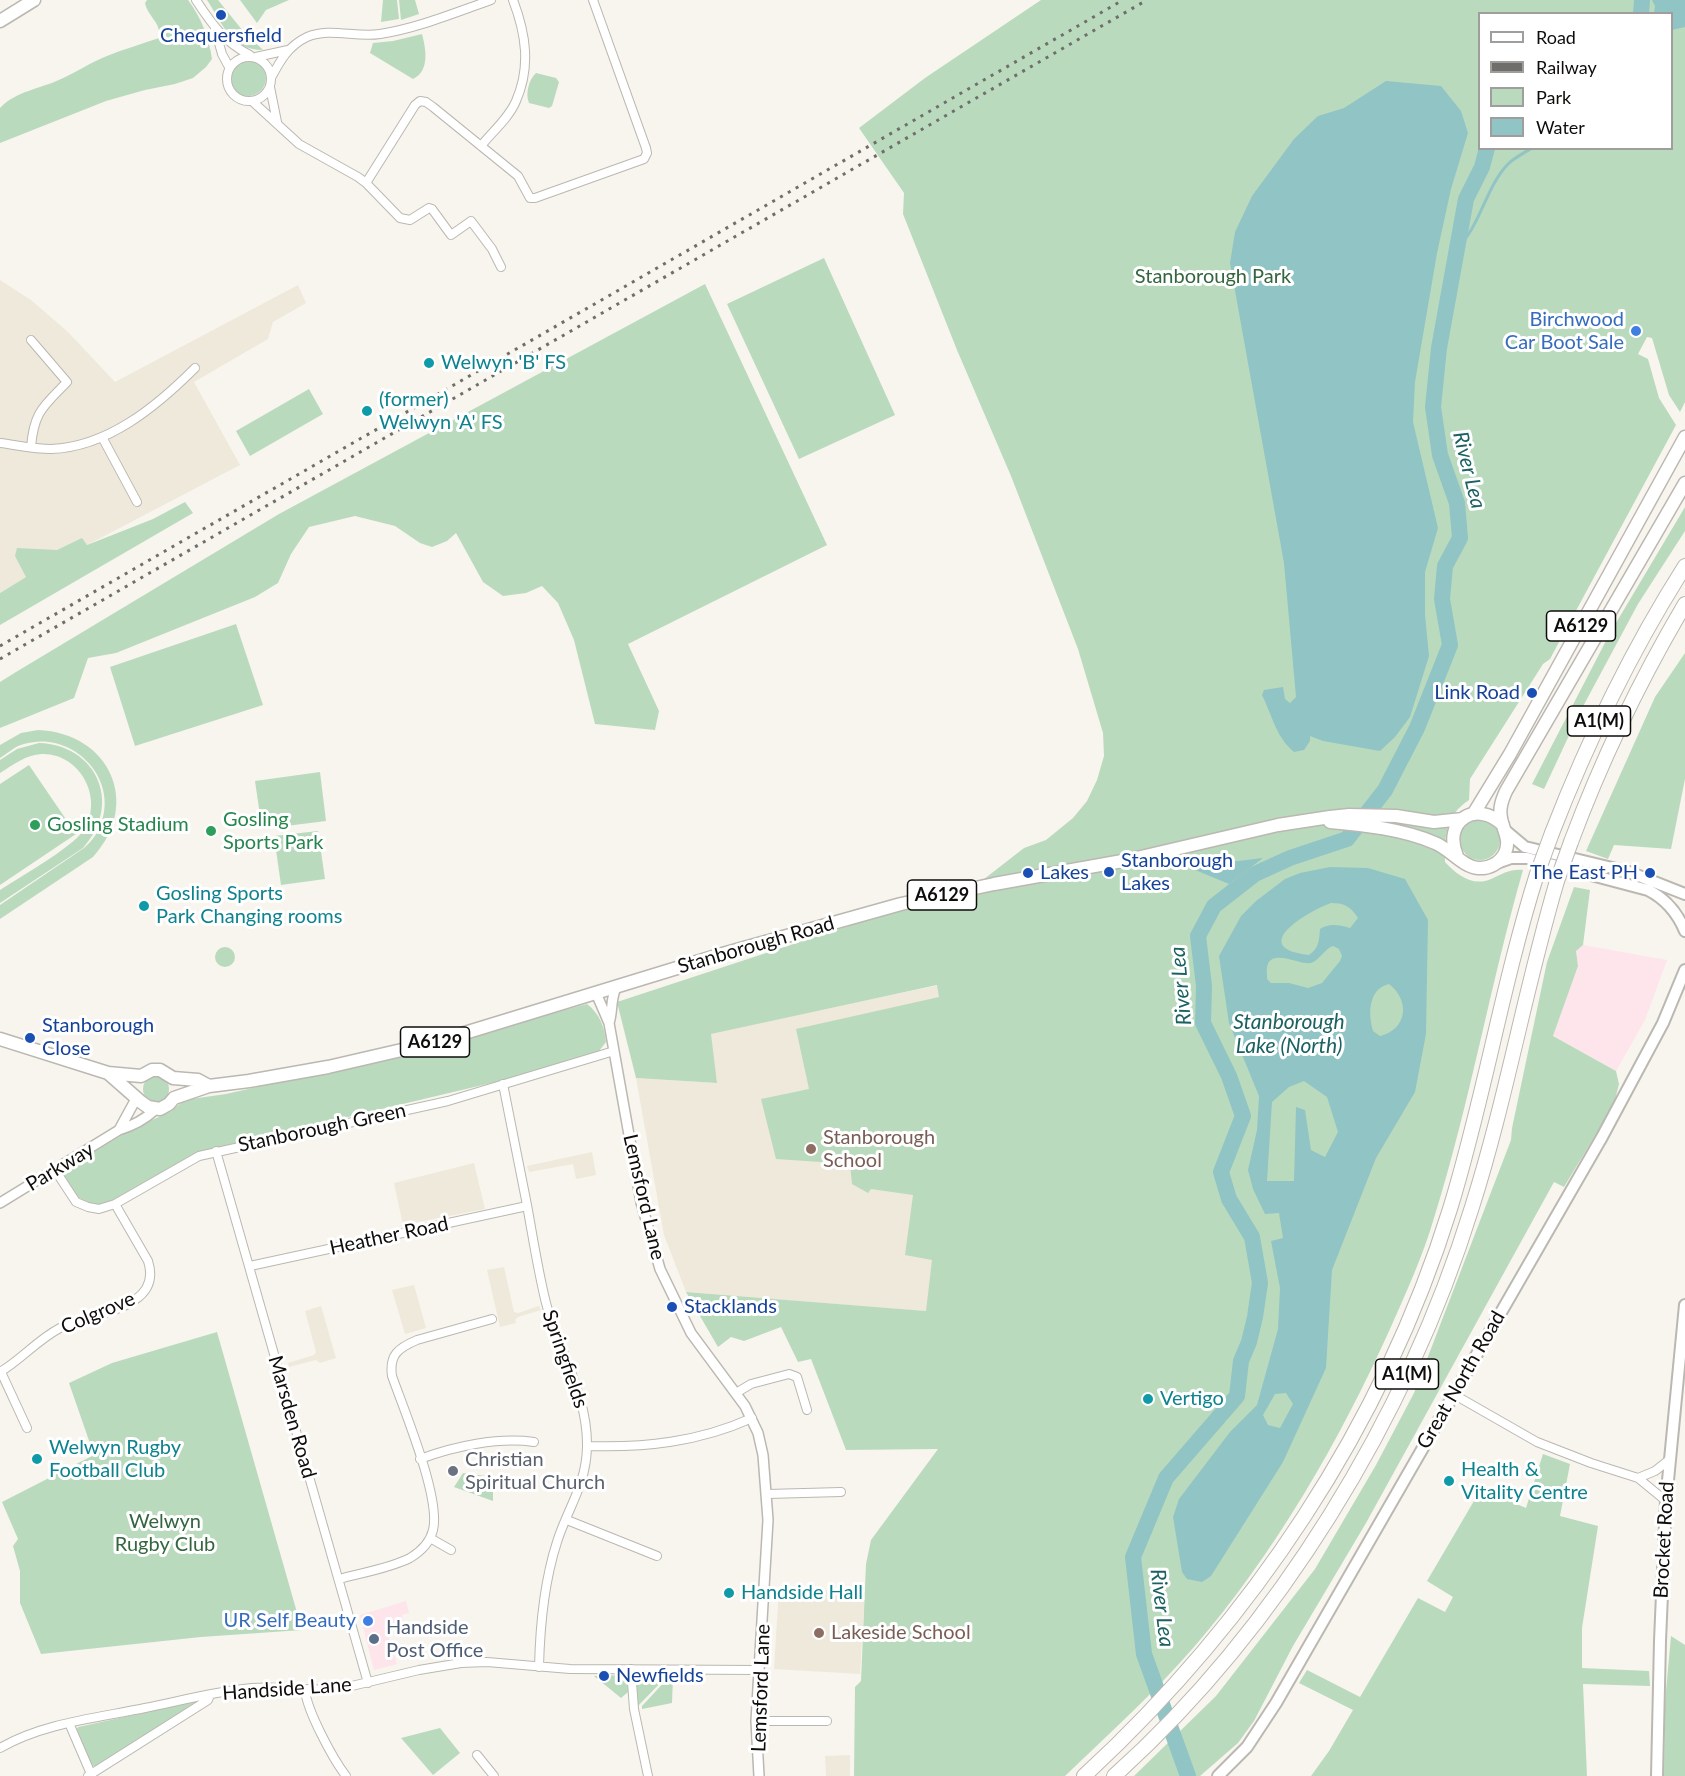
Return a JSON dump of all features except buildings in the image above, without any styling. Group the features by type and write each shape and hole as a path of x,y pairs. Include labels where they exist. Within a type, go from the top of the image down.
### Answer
{"highway":[{"name":"A1(M)","path":"1083,1776 1141,1721 1179,1680 1254,1589 1311,1506 1348,1443 1402,1336 1427,1276 1477,1117 1521,922 1537,874 1590,739 1621,675 1685,566"},
{"name":"A1(M)","path":"1114,1776 1193,1696 1271,1601 1325,1522 1382,1426 1427,1330 1456,1257 1482,1175 1535,956 1557,880 1571,842 1615,735 1639,684 1685,604"},
{"name":"A1(M)","path":"1667,635 1685,613"}],"main road":[{"path":"0,21 34,0"},
{"name":"A6129","path":"1347,819 1396,816 1434,822 1468,816 1516,744 1685,436"},
{"name":"A6129","path":"1504,828 1500,807 1506,791 1685,483"},
{"path":"1685,894 1629,872 1525,847 1495,817 1485,813 1468,816 1453,834 1453,846 1457,855 1464,863 1476,868 1484,868 1511,858 1527,858 1648,890 1658,895 1670,906 1685,931"},
{"name":"A6129","path":"1347,819 1422,838 1457,855"},
{"name":"Stanborough Road","path":"108,1073 141,1102 155,1110 166,1107 174,1098 209,1086 328,1067 432,1043 726,953 901,904 994,884 1128,860 1260,829 1308,820 1347,819"},
{"path":"1497,863 1507,845 1504,828"},
{"name":"Great North Road","path":"1218,1776 1247,1747 1276,1703 1640,1069 1685,972"},
{"name":"Stanborough Road","path":"0,1040 108,1073 141,1076 152,1070 160,1070 173,1078 198,1080 209,1086"},
{"path":"137,1097 136,1090 141,1076"},
{"path":"173,1078 176,1091 174,1098"},
{"name":"Brocket Road","path":"1658,1776 1660,1630 1666,1501 1685,1305"}],"street":[{"path":"196,0 215,28 234,47 267,65 278,124"},
{"path":"288,50 238,58 226,74 228,88 238,99 252,101 263,96 288,50 296,43 320,33 371,35 401,30 490,0"},
{"path":"481,146 516,101 526,61 523,31 513,0"},
{"path":"366,183 415,105 420,101 433,106 518,176 530,198 631,164 646,156 646,148 593,0"},
{"path":"215,28 222,54 229,68"},
{"path":"252,101 299,144 366,183 405,221 429,208 451,235 471,221 492,249 501,267"},
{"path":"31,340 67,382 38,413 33,428 31,447"},
{"path":"0,443 49,449 64,448 102,437 150,409 195,368"},
{"path":"102,437 137,502"},
{"name":"Lemsford Lane","path":"609,1023 611,1003 616,987"},
{"name":"Lemsford Lane","path":"596,993 609,1023 640,1202 660,1269 691,1333 752,1418 763,1455 767,1494 766,1577 756,1721 759,1776"},
{"name":"Stanborough Green","path":"55,1170 71,1197 81,1205 99,1209 115,1204 199,1156 448,1101 614,1051"},
{"name":"Springfields","path":"503,1084 547,1306 585,1415 587,1446 585,1472 558,1538 545,1592 539,1667"},
{"name":"Parkway","path":"119,1130 137,1097"},
{"name":"Parkway","path":"0,1203 155,1110"},
{"name":"Marsden Road","path":"216,1151 368,1683"},
{"name":"Colgrove","path":"1,1372 31,1347 60,1328 134,1302 145,1292 151,1270 148,1261 115,1204"},
{"name":"Heather Road","path":"250,1266 527,1206"},
{"path":"339,1579 411,1557 421,1550 430,1538 434,1517 432,1501 393,1376 391,1363 394,1355 406,1345 417,1340 492,1319"},
{"path":"1,1372 27,1428"},
{"path":"736,1393 751,1384 794,1374 797,1377 807,1410"},
{"path":"1453,1394 1537,1442 1638,1478 1666,1501"},
{"path":"587,1446 624,1448 656,1445 699,1437 752,1418"},
{"path":"420,1459 445,1451 490,1443 534,1442"},
{"path":"1638,1478 1647,1475 1669,1460"},
{"path":"767,1494 841,1492"},
{"path":"567,1520 657,1556"},
{"path":"430,1538 451,1550"},
{"name":"Handside Lane","path":"0,1748 26,1736 69,1723 210,1695 275,1687 305,1690 339,1689 419,1670 461,1663 487,1662 539,1667 631,1670 759,1670"},
{"path":"631,1670 634,1709 648,1776"},
{"path":"305,1690 331,1752 346,1776"},
{"path":"69,1723 89,1775 208,1700 210,1695"},
{"path":"756,1721 827,1721"},
{"path":"477,1755 494,1776"}],"shaded area":[{"path":"0,280 31,300 68,332 115,382 298,285 306,303 273,322 268,339 194,382 240,465 26,577 0,593"},
{"path":"1583,945 1667,960 1645,1020 1616,1071 1553,1036 1578,966 1576,951"},
{"name":"Stanborough School","path":"988,975 961,1314 686,1292 664,1235 636,1078 717,1083 710,1034"},
{"path":"592,1152 596,1175 576,1179 573,1164 529,1172 527,1166"},
{"path":"474,1163 485,1209 403,1225 394,1183"},
{"path":"504,1267 514,1312 518,1313 539,1306 541,1310 518,1317 515,1320 516,1323 500,1327 487,1270"},
{"path":"414,1285 426,1328 405,1334 392,1290"},
{"path":"321,1306 336,1358 320,1363 316,1360 289,1367 288,1363 314,1355 316,1352 305,1311"},
{"name":"Lakeside School","path":"779,1588 865,1592 860,1674 774,1669"},
{"path":"406,1601 409,1613 402,1615 404,1624 386,1630 397,1664 374,1670 360,1615"},
{"path":"850,1755 850,1776 826,1776 825,1756"}],"green space":[{"path":"147,0 188,0 201,21 209,43 212,59 206,67 193,78 106,101 0,143 0,108 6,102 61,79 101,58 159,38 157,24 145,3"},
{"path":"207,0 218,0 243,31 263,50 252,49 235,41"},
{"path":"240,0 289,0 266,10 257,23"},
{"path":"383,0 397,0 399,19 381,22"},
{"path":"399,0 415,0 419,14 401,20"},
{"name":"Stanborough Park","path":"1041,0 1685,0 1685,402 1680,412 1669,395 1652,338 1647,337 1638,354 1648,359 1659,398 1676,425 1550,659 1543,664 1470,779 1469,800 1455,813 1448,827 1445,862 1460,875 1478,882 1510,871 1523,870 1447,1175 1425,1246 1390,1329 1350,1413 1278,1535 1223,1611 1179,1664 1065,1776 854,1776 855,1687 861,1681 866,1564 871,1540 938,1449 846,1450 811,1359 798,1362 781,1327 744,1341 731,1337 718,1347 686,1292 926,1311 932,1260 905,1255 913,1195 871,1189 868,1193 852,1184 850,1164 776,1159 761,1099 809,1089 796,1029 939,997 937,985 711,1034 717,1083 636,1078 617,1002 897,910 961,897 1024,848 1046,840 1073,818 1087,801 1097,780 1104,756 1103,733 1078,649 1011,476 957,350 903,214 904,193 859,128 925,78"},
{"path":"422,34 424,65 422,71 413,79 370,53 373,43"},
{"path":"248,60 261,65 266,78 261,91 248,96 235,91 230,78 235,65"},
{"path":"536,73 556,78 559,82 552,106 549,108 529,103 528,87"},
{"path":"824,258 895,415 799,459 727,304"},
{"path":"705,284 827,545 628,644 659,711 655,730 595,724 574,640 558,603 542,586 526,593 503,596 483,582 456,533 447,541 432,547 420,543 395,526 355,516 309,527 291,554 278,583 255,597 116,653 88,658 74,698 0,728 0,682 279,514"},
{"path":"309,389 323,414 250,456 236,431"},
{"path":"185,502 193,513 0,625 0,593 26,577 15,556 17,548 57,550 82,538 87,545 153,519"},
{"path":"1685,507 1685,531 1638,604 1580,712 1544,789 1532,784 1610,633"},
{"path":"236,624 263,705 135,746 110,667"},
{"path":"1685,653 1685,779 1671,849 1614,845 1608,859 1586,851 1655,697"},
{"path":"38,730 63,734 84,744 100,758 111,775 116,794 115,815 108,836 93,857 0,919 0,905 84,848 95,836 102,821 105,804 103,788 96,773 86,760 73,750 41,741 21,745 0,758 0,745 21,733"},
{"path":"39,743 59,746 76,754 89,766 98,780 102,796 101,813 95,831 83,848 0,903 0,890 68,846 83,831 89,818 90,792 85,780 68,761 42,754 30,756 0,773 0,760 17,749"},
{"name":"Gosling Stadium","path":"29,765 76,834 0,885 0,784"},
{"path":"320,772 326,821 262,829 255,781"},
{"path":"1480,820 1488,821 1494,826 1499,832 1499,848 1494,854 1488,859 1480,860 1472,859 1466,854 1461,848 1460,840 1461,832 1466,826 1472,821"},
{"path":"318,831 325,879 281,885 274,836"},
{"path":"1574,887 1590,890 1583,945 1576,951 1578,966 1553,1036 1616,1071 1619,1084 1614,1104 1564,1187 1554,1182 1366,1523 1293,1646 1254,1721 1238,1743 1200,1776 1134,1776 1216,1696 1315,1569 1376,1465 1414,1393 1511,1140 1547,962"},
{"path":"225,947 232,950 235,957 232,964 225,967 218,964 215,957 218,950"},
{"path":"587,1004 598,1016 604,1031 606,1042 599,1051 504,1080 196,1153 104,1205 90,1203 79,1198 70,1189 64,1176 65,1170 70,1166 132,1129 172,1111 184,1100 226,1094 347,1067"},
{"path":"156,1076 165,1080 169,1089 165,1098 156,1102 147,1098 143,1089 147,1080"},
{"name":"Welwyn Rugby Club","path":"217,1332 302,1630 201,1637 41,1654 20,1603 20,1571 13,1546 18,1539 2,1502 94,1455 69,1383 112,1363"},
{"path":"1543,1454 1570,1464 1560,1516 1598,1526 1582,1628 1582,1668 1649,1671 1650,1686 1583,1684 1587,1776 1311,1776 1353,1710 1299,1683 1307,1670 1360,1697 1418,1598 1445,1612 1453,1597 1427,1581 1481,1489 1526,1508"},
{"path":"463,1473 493,1477 493,1501 454,1487"},
{"path":"1671,1636 1685,1645 1685,1776 1664,1776 1665,1702"},
{"path":"623,1675 627,1680 628,1692 621,1698 594,1676"},
{"path":"640,1676 667,1676 638,1706 635,1685"},
{"path":"669,1677 673,1677 672,1703 642,1709 642,1706"},
{"path":"198,1701 199,1704 97,1768 89,1763 75,1732 78,1727"},
{"path":"440,1728 460,1753 433,1775 401,1738"}],"water":[{"path":"1652,0 1685,0 1685,27 1673,30 1673,12 1654,12 1655,6"},
{"path":"1386,81 1441,86 1461,111 1468,133 1451,189 1437,253 1415,382 1413,422 1438,528 1425,572 1425,615 1429,656 1410,717 1395,737 1380,751 1323,741 1310,736 1310,741 1304,750 1294,752 1279,733 1262,695 1264,690 1283,687 1285,699 1290,703 1296,697 1284,563 1230,263 1235,232 1252,196 1294,139 1318,116 1344,108"},
{"path":"1263,858 1229,884 1188,867"},
{"name":"Stanborough Lake (North)","path":"1330,867 1368,868 1405,879 1428,920 1426,1034 1415,1092 1376,1158 1332,1270 1326,1368 1283,1462 1211,1576 1202,1582 1187,1579 1182,1572 1173,1517 1179,1499 1230,1432 1257,1405 1278,1329 1280,1288 1271,1241 1283,1238 1279,1213 1265,1214 1253,1189 1248,1170 1257,1130 1259,1096 1229,1023 1219,956 1241,916 1256,901 1285,879 1300,873","holes":["1331,903 1344,905 1350,908 1358,918 1350,928 1334,925 1320,929 1318,944 1309,955 1291,951 1283,945 1282,938 1287,930","1330,947 1339,949 1342,956 1322,983 1308,988 1289,983 1271,983 1268,979 1268,965 1271,960 1283,958 1311,963","1389,984 1396,991 1403,1006 1403,1013 1396,1027 1380,1036 1373,1031 1370,1010 1373,997 1382,987","1304,1081 1327,1097 1338,1132 1325,1157 1311,1150 1305,1110 1296,1107 1294,1181 1267,1181 1272,1102 1289,1087","1286,1393 1293,1404 1280,1428 1268,1425 1263,1415 1275,1394"]}],"waterway":[{"name":"River Lea","path":"1641,12 1642,0"},
{"name":"River Lea","path":"1188,1776 1144,1654 1133,1557 1166,1478 1237,1396 1241,1361 1249,1342 1260,1283 1252,1237 1229,1199 1221,1172 1243,1116 1229,1076 1203,1023 1204,986 1198,936 1214,906 1255,874 1290,858 1347,839 1385,790 1417,728 1450,645 1442,599 1445,566 1460,538 1457,503 1440,455 1433,407 1439,348 1466,199 1482,167 1486,150"},
{"path":"1456,249 1471,229 1500,174 1510,162 1529,150"}],"railway":[{"path":"0,646 1123,0"},
{"path":"0,659 1147,0"}],"place":[{"name":"Chequersfield","path":"221,15"},
{"name":"Birchwood Car Boot Sale","path":"1636,331"},
{"name":"Welwyn 'B' FS","path":"429,363"},
{"name":"(former) Welwyn 'A' FS","path":"367,411"},
{"name":"Link Road","path":"1532,693"},
{"name":"Gosling Stadium","path":"35,825"},
{"name":"Gosling Sports Park","path":"211,831"},
{"name":"Stanborough Lakes","path":"1109,872"},
{"name":"Lakes","path":"1028,873"},
{"name":"The East PH","path":"1650,873"},
{"name":"Gosling Sports Park Changing rooms","path":"144,906"},
{"name":"Stanborough Close","path":"30,1038"},
{"name":"Stanborough School","path":"811,1149"},
{"name":"Stacklands","path":"672,1307"},
{"name":"Vertigo","path":"1148,1399"},
{"name":"Welwyn Rugby Football Club","path":"37,1459"},
{"name":"Christian Spiritual Church","path":"453,1471"},
{"name":"Health & Vitality Centre","path":"1449,1481"},
{"name":"Handside Hall","path":"729,1593"},
{"name":"UR Self Beauty","path":"368,1621"},
{"name":"Lakeside School","path":"819,1633"},
{"name":"Handside Post Office","path":"374,1639"},
{"name":"Newfields","path":"604,1676"}]}
